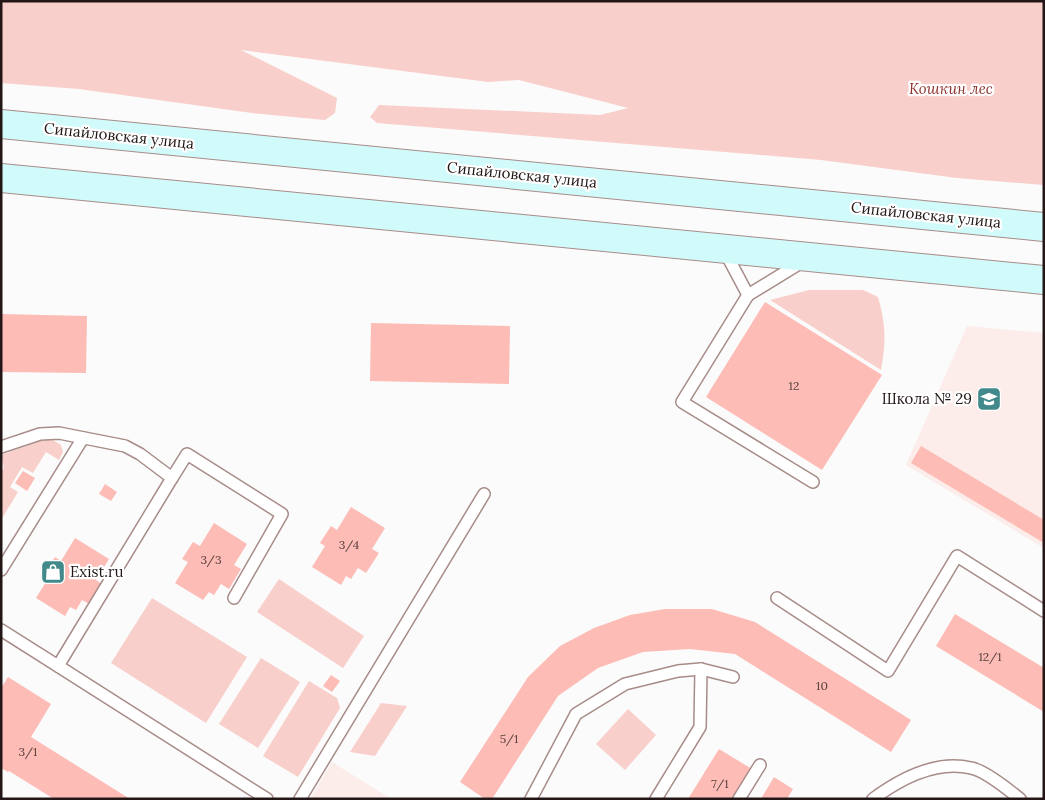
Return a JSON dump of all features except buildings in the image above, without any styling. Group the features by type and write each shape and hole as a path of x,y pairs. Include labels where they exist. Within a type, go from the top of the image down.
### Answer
{"main road":[{"name":"Сипайловская улица","path":"1,124 1044,227"},
{"path":"1,178 1044,280"}],"lane":[{"path":"723,249 748,295"},
{"path":"810,257 748,295 682,402 813,482"},
{"path":"1,447 46,433 59,433 118,444 133,450 172,478"},
{"path":"1,570 83,438"},
{"path":"58,666 187,454 282,514 234,598"},
{"path":"300,799 484,494"},
{"path":"777,598 888,672 957,556 1044,612"},
{"path":"1,630 267,799"},
{"path":"531,799 576,714 626,684 678,671 701,669 733,677"},
{"path":"656,799 700,727 701,669"},
{"path":"739,799 760,765"},
{"path":"873,799 893,784 939,767 972,768 1001,784 1020,799"}],"shaded area":[{"name":"Школа № 29","path":"967,326 1044,333 1044,548 906,465"},
{"path":"332,762 391,799 310,799"}],"green space":[{"name":"Кошкин лес","path":"1,1 1044,1 1044,185 957,178 821,160 377,123 370,117 379,105 600,115 628,108 519,80 488,82 241,50 337,98 335,113 325,120 252,113 79,89 1,83"},
{"path":"809,290 863,290 878,297 883,316 884,334 881,370 770,300"},
{"path":"44,440 53,440 61,445 63,452 59,460 46,452 33,473 22,467 10,487 18,492 1,520 1,471 4,468 1,455"},
{"path":"279,579 364,636 343,668 257,612"},
{"path":"152,598 247,657 206,723 111,663"},
{"path":"261,658 300,682 258,748 219,724"},
{"path":"309,681 337,698 340,708 298,777 263,756"},
{"path":"381,703 407,706 375,756 350,752"},
{"path":"628,709 656,735 625,770 596,744"}],"place":[{"name":"Школа № 29","path":"989,399"},
{"name":"Exist.ru","path":"53,572"}]}
